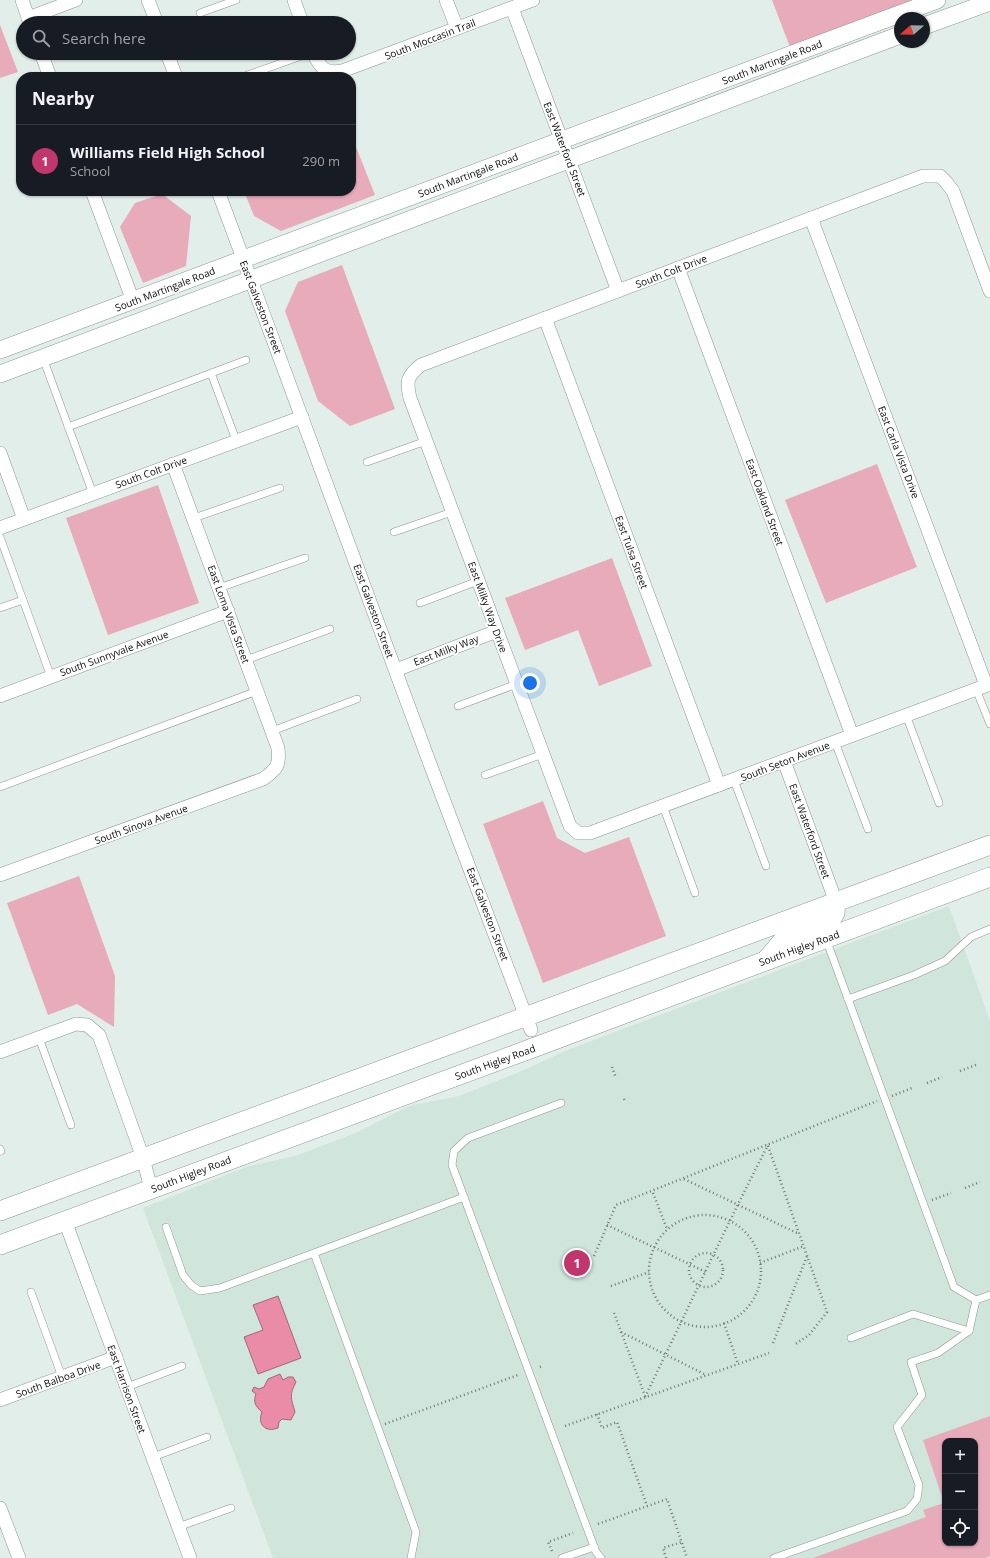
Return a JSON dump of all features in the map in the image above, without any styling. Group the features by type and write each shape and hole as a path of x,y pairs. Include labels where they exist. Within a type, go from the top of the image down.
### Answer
{"main road":[{"path":"0,1211 143,1158 529,1023 836,902 990,845"},
{"name":"South Higley Road","path":"0,1244 990,877"},
{"path":"764,961 785,938 831,920 835,913 836,902"}],"street":[{"path":"22,0 28,16"},
{"path":"38,16 76,0"},
{"path":"148,0 154,16"},
{"path":"294,0 300,16"},
{"path":"446,0 457,28"},
{"name":"South Moccasin Trail","path":"338,72 533,0"},
{"name":"South Martingale Road","path":"0,350 937,0"},
{"path":"930,24 990,2"},
{"name":"East Waterford Street","path":"512,8 618,291"},
{"name":"South Martingale Road","path":"0,374 894,37"},
{"path":"44,60 48,72"},
{"path":"170,60 174,72"},
{"name":"South Moccasin Trail","path":"316,60 320,66 326,71 330,72"},
{"name":"South Colt Drive","path":"409,378 421,365 923,176 940,176 953,191 990,291"},
{"path":"94,196 133,301"},
{"name":"East Galveston Street","path":"220,196 529,1023"},
{"name":"East Carla Vista Drive","path":"811,218 984,686"},
{"name":"East Oakland Street","path":"678,268 852,735"},
{"name":"East Tulsa Street","path":"545,318 719,785"},
{"name":"East Milky Way Drive","path":"409,378 407,385 410,398 452,512 570,826 578,833"},
{"name":"South Colt Drive","path":"0,528 302,417"},
{"path":"0,453 24,519"},
{"name":"East Loma Vista Street","path":"173,464 278,748 278,766"},
{"name":"South Sunnyvale Avenue","path":"0,696 228,611"},
{"name":"East Milky Way","path":"396,670 497,631"},
{"name":"South Seton Avenue","path":"578,833 590,833 984,686"},
{"name":"East Waterford Street","path":"784,761 836,902"},
{"name":"South Sinova Avenue","path":"0,875 263,779 274,772 278,766"},
{"path":"0,1052 76,1024 87,1025 99,1035 143,1158 152,1188"},
{"name":"East Harrison Street","path":"64,1221 190,1558"},
{"name":"South Balboa Drive","path":"0,1400 116,1357"},
{"path":"0,1508 19,1558"}],"lane":[{"path":"200,13 236,0"},
{"path":"257,72 292,60"},
{"path":"43,358 93,494"},
{"path":"68,427 246,360"},
{"path":"211,373 236,440"},
{"path":"367,462 426,441"},
{"path":"194,518 280,488"},
{"path":"394,532 452,512"},
{"path":"0,537 51,677"},
{"path":"219,588 305,558"},
{"path":"420,603 478,581"},
{"path":"0,608 23,600"},
{"path":"246,660 330,629"},
{"path":"458,706 517,684"},
{"path":"984,686 990,724"},
{"path":"0,787 257,691"},
{"path":"272,731 357,700"},
{"path":"906,715 939,803"},
{"path":"835,742 868,829"},
{"path":"485,775 543,754"},
{"path":"734,780 766,866"},
{"path":"663,806 695,893"},
{"path":"848,999 914,975 945,961 971,937 990,929"},
{"path":"826,938 954,1287 976,1300"},
{"path":"39,1038 71,1125"},
{"path":"561,1103 468,1138 454,1151 452,1165 594,1547 601,1558"},
{"path":"166,1227 183,1275 191,1285 200,1291 220,1288 464,1197"},
{"path":"314,1253 416,1532 411,1558"},
{"path":"31,1292 62,1377"},
{"path":"976,1300 990,1294"},
{"path":"774,1558 908,1511 917,1499 919,1485 897,1427 922,1395 911,1362 938,1353 969,1331 976,1300"},
{"path":"851,1338 912,1314 969,1331"},
{"path":"127,1387 182,1366"},
{"path":"152,1457 207,1437"},
{"path":"178,1527 231,1508"},
{"path":"562,1558 594,1547"}],"path":[{"path":"960,1071 976,1065"},
{"path":"612,1066 616,1078"},
{"path":"927,1083 942,1078"},
{"path":"892,1096 912,1088"},
{"path":"594,1256 616,1205 877,1101"},
{"path":"645,1397 700,1286 729,1219 768,1145"},
{"path":"768,1145 827,1312 810,1335 794,1345"},
{"path":"683,1179 799,1234"},
{"path":"965,1188 980,1182"},
{"path":"653,1193 667,1229"},
{"path":"938,1198 951,1193"},
{"path":"711,1215 729,1219 742,1228 753,1242 760,1263 761,1276 756,1293 747,1308 733,1320 717,1326 699,1327 682,1322 668,1314 658,1302 652,1287 649,1272 651,1256 657,1241 667,1229 680,1220 695,1216 711,1215"},
{"path":"607,1225 706,1272"},
{"path":"760,1263 804,1246"},
{"path":"702,1253 710,1253 714,1255 718,1257 723,1266 721,1280 713,1286 700,1286 695,1283 689,1275 690,1265 694,1258 702,1253"},
{"path":"773,1343 807,1255"},
{"path":"611,1286 649,1272"},
{"path":"614,1313 645,1397"},
{"path":"724,1323 738,1364"},
{"path":"621,1332 706,1375"},
{"path":"565,1426 769,1353"},
{"path":"385,1424 518,1375"},
{"path":"597,1414 602,1428 617,1422 647,1506"},
{"path":"598,1524 667,1499 687,1558"},
{"path":"552,1551 548,1542 573,1533"},
{"path":"666,1558 663,1548 682,1542"}],"shaded area":[{"path":"772,0 916,0 790,47"},
{"path":"0,25 18,72 0,78"},
{"path":"356,147 375,195 281,231 254,216 246,196 356,196"},
{"path":"156,196 165,196 191,216 186,266 143,283 120,227 135,203"},
{"path":"342,265 395,409 350,426 318,401 285,311 298,282"},
{"path":"877,464 917,567 826,603 785,500"},
{"path":"158,485 199,603 108,635 66,518"},
{"path":"612,558 652,666 599,686 578,630 525,650 505,598"},
{"path":"543,801 557,838 585,853 629,837 666,936 543,983 483,824"},
{"path":"79,876 115,976 114,1027 77,1004 48,1015 7,903"},
{"path":"949,906 990,1021 990,1558 273,1558 143,1208 246,1167 298,1155 358,1132 413,1105 459,1096 517,1073 570,1049"},
{"path":"278,1296 301,1358 258,1374 244,1337 263,1330 253,1305"},
{"path":"280,1374 283,1380 288,1377 293,1377 296,1382 292,1390 291,1397 295,1412 291,1420 282,1419 279,1422 278,1428 269,1429 261,1424 262,1412 255,1404 256,1394 252,1391 254,1387 259,1389 264,1387 268,1379"},
{"path":"990,1416 990,1556 985,1558 813,1558 926,1517 923,1510 942,1504 942,1546 978,1546 978,1438 942,1438 942,1497 923,1440"}],"place":[{"name":"Williams Field High School","path":"577,1263"}]}
